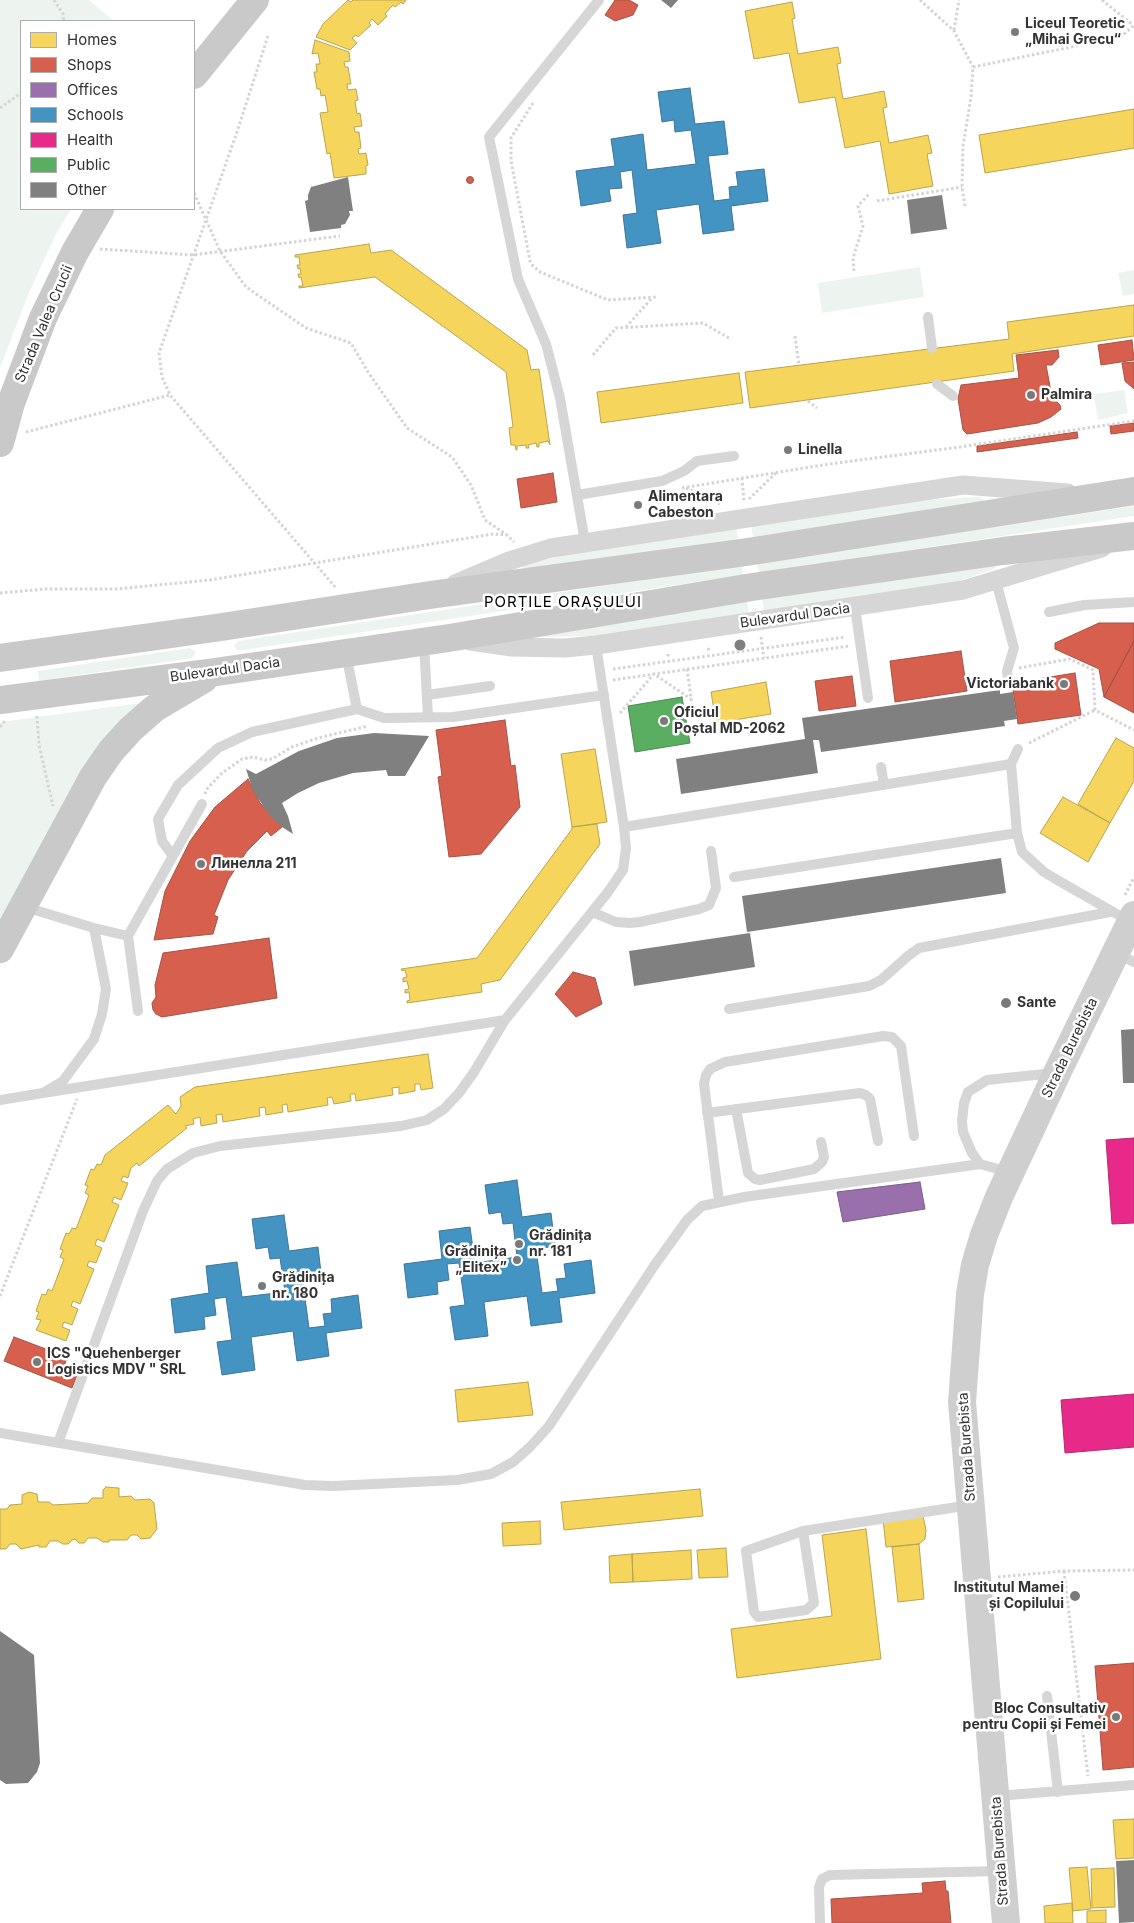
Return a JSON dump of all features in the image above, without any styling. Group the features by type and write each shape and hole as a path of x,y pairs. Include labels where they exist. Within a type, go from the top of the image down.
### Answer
{"main road":[{"path":"195,74 250,2"},
{"name":"Strada Valea Crucii","path":"0,443 11,403 43,318 75,252 99,210"},
{"path":"0,658 430,595 747,552 1134,491"},
{"name":"Bulevardul Dacia","path":"0,700 216,672 437,640 752,587 1003,551 1134,536"},
{"path":"0,949 93,777 111,751 155,708 216,672 215,628"},
{"name":"Strada Burebista","path":"1006,1923 962,1402 970,1294 975,1265 984,1235 1010,1173 1057,1072 1125,958 1125,916"}],"street":[{"path":"430,595 508,561 551,548 963,485 1104,495"},
{"name":"Bulevardul Dacia","path":"437,640 512,647 565,648 855,607 963,590 996,582 1073,558 1134,536"}],"lane":[{"path":"585,542 560,398 546,344 518,279 489,137 598,0"},
{"path":"928,317 932,348"},
{"path":"937,384 953,396"},
{"path":"577,495 662,481 684,471 697,461 734,456"},
{"path":"996,582 1014,648 1007,676"},
{"path":"1048,612 1084,605 1134,602"},
{"path":"855,607 868,698"},
{"path":"428,717 427,695 437,640"},
{"path":"58,1443 143,1211 158,1181 167,1169 193,1153 220,1146 401,1126 427,1120 444,1109 459,1093 474,1072 504,1020 592,912 623,870 626,848 624,827 596,645"},
{"path":"346,653 357,709"},
{"path":"427,695 490,686"},
{"path":"173,856 162,841 158,819 178,785 218,748 252,732 357,709 384,718 453,717 604,695"},
{"path":"1018,749 1011,764 1017,833 1022,852 1032,862 1058,881 1125,916"},
{"path":"624,827 1011,764"},
{"path":"881,767 884,785"},
{"path":"138,1011 128,936 202,804"},
{"path":"734,877 1017,833"},
{"path":"592,912 616,922 630,923 691,911 709,905 716,888 711,851"},
{"path":"22,906 94,928 128,936"},
{"path":"729,1009 869,986 881,980 919,948 1125,916"},
{"path":"43,1093 63,1081 74,1068 94,1039 102,1014 106,989 94,928"},
{"path":"0,1100 504,1020"},
{"path":"719,1201 704,1084 706,1075 717,1064 883,1036 892,1037 901,1046 914,1136"},
{"path":"980,1164 972,1153 963,1132 964,1103 968,1092 987,1080 1057,1072"},
{"path":"707,1113 860,1093 870,1099 878,1141"},
{"path":"736,1109 748,1173 755,1179 760,1180 814,1169 822,1162 824,1157 821,1142"},
{"path":"0,1433 306,1485 333,1486 457,1480 491,1474 512,1462 530,1447 549,1426 654,1266 687,1220 702,1206 719,1201 980,1164 1010,1173"},
{"path":"803,1531 814,1603 806,1610 758,1617 754,1612 746,1551 803,1531 971,1504"},
{"path":"1047,1696 1058,1792"},
{"path":"996,1796 1134,1785"},
{"path":"820,1923 819,1887 822,1879 830,1875 1002,1871"}],"path":[{"path":"54,0 63,14 64,20"},
{"path":"920,0 954,31 973,67 971,97 963,146 962,187 965,206"},
{"path":"954,31 959,0"},
{"path":"973,67 1121,37 1134,25 1102,0"},
{"path":"268,36 237,132 159,354 162,377 170,395 336,588"},
{"path":"0,108 20,94"},
{"path":"536,95 532,108 514,133 511,146 511,162 530,261 540,272 608,300 654,298 625,327"},
{"path":"876,201 962,187"},
{"path":"854,270 853,258 863,226 858,206 869,194"},
{"path":"195,195 220,250 246,287 306,328 351,343 368,372 407,428 452,457 471,484 485,520 508,535 518,546"},
{"path":"100,250 193,255 340,236"},
{"path":"593,355 616,328 704,323 729,338"},
{"path":"795,336 799,365"},
{"path":"26,432 170,395"},
{"path":"808,401 817,408"},
{"path":"676,489 777,472 1134,421"},
{"path":"744,505 777,472"},
{"path":"685,487 726,507 720,508"},
{"path":"655,518 646,519 668,490 658,492"},
{"path":"0,593 45,589 116,589 210,580 493,534 508,535"},
{"path":"601,676 670,672 860,639"},
{"path":"601,676 860,639"},
{"path":"710,659 711,666"},
{"path":"1007,676 1070,659 1093,670 1095,710"},
{"path":"669,665 670,672"},
{"path":"687,669 692,705"},
{"path":"654,674 691,699"},
{"path":"620,713 654,674"},
{"path":"1095,710 1134,730"},
{"path":"1018,749 1095,710"},
{"path":"37,713 40,745 55,812"},
{"path":"202,804 206,790 222,773 242,759 253,757 265,760 272,759 292,747 318,738 369,726 384,718"},
{"path":"0,1296 82,1087"},
{"path":"978,1579 1064,1570 1134,1570"},
{"path":"1064,1570 1090,1789"}],"shaded area":[{"path":"0,0 89,0 113,20 20,20 20,210 70,210 55,236 28,295 0,368"},
{"path":"920,267 924,297 822,313 818,283"},
{"path":"1134,270 1134,294 1123,296 1118,273"},
{"path":"1124,390 1128,413 1098,420 1094,394"},
{"path":"980,497 984,499 983,502 753,537 751,525 923,500"},
{"path":"1134,506 1134,516 759,573 757,563"},
{"path":"736,527 738,539 532,570 522,568 581,550"},
{"path":"742,565 743,575 243,650 237,650 234,646 238,641"},
{"path":"996,566 994,569 956,582 764,611 762,598"},
{"path":"747,601 749,613 593,636 539,637"},
{"path":"190,648 196,652 192,658 39,681 38,671"},
{"path":"141,703 0,930 0,722"}],"building: Homes":[{"path":"348,0 351,2 353,0 406,0 403,4 401,2 395,7 393,5 385,14 387,16 378,25 372,19 369,23 371,25 358,37 356,35 352,38 357,43 350,50 316,37 323,24"},
{"path":"792,2 795,18 792,19 798,54 838,47 841,63 837,64 843,99 884,91 887,107 883,108 889,143 928,135 932,153 927,154 933,186 889,194 880,141 845,148 835,97 799,103 789,53 754,59 745,11"},
{"path":"315,40 349,52 350,61 344,62 345,67 348,67 351,84 347,84 348,90 356,89 358,100 355,101 357,114 360,113 362,126 354,127 355,132 359,132 361,148 358,149 359,154 366,153 368,165 366,166 366,174 334,178 330,153 327,154 320,113 328,112 325,95 321,96 320,89 317,89 314,72 317,72 316,64 320,64 318,53 312,54"},
{"path":"1134,109 1134,148 985,173 979,135"},
{"path":"369,244 371,253 391,250 527,350 531,370 539,369 550,445 548,441 539,443 539,447 537,447 536,443 528,445 529,448 526,448 526,445 517,446 516,450 515,445 511,445 509,428 513,427 506,372 375,277 299,288 299,286 303,286 301,277 299,278 298,274 301,274 300,268 298,269 297,265 300,265 299,257 295,257 295,255"},
{"path":"1134,305 1134,336 1012,354 1014,371 750,408 745,372 1009,339 1007,322"},
{"path":"739,373 743,403 601,423 597,392"},
{"path":"766,682 771,714 716,723 711,692"},
{"path":"1116,738 1134,748 1134,781 1110,823 1078,804"},
{"path":"595,749 607,822 572,827 561,754"},
{"path":"1063,797 1110,823 1088,862 1040,833"},
{"path":"597,824 600,844 500,980 481,984 482,992 407,1003 410,1000 409,992 405,993 405,990 409,989 407,981 403,982 403,978 407,977 405,970 402,971 401,969 477,958 572,827"},
{"path":"428,1054 433,1088 421,1090 420,1084 415,1084 415,1091 399,1094 399,1087 392,1088 393,1095 356,1101 355,1094 350,1094 351,1101 334,1104 332,1097 327,1098 328,1105 288,1112 287,1104 282,1105 283,1112 266,1115 265,1107 259,1108 260,1116 223,1122 222,1114 216,1115 217,1123 201,1126 200,1117 193,1119 194,1124 185,1126 187,1128 139,1166 137,1163 131,1168 128,1178 123,1176 121,1181 128,1183 121,1200 114,1197 112,1202 119,1205 104,1242 97,1239 95,1245 102,1248 96,1263 89,1261 87,1266 94,1269 80,1304 73,1301 71,1306 78,1309 72,1325 64,1322 62,1327 70,1330 66,1341 36,1330 41,1320 36,1319 39,1312 36,1311 42,1294 46,1295 48,1289 52,1291 64,1259 60,1257 63,1250 60,1249 66,1233 69,1234 72,1228 76,1229 89,1195 85,1193 88,1186 85,1185 91,1169 94,1170 97,1164 101,1165 105,1155 168,1105 176,1114 181,1106 180,1097 195,1087"},
{"path":"528,1382 533,1415 458,1422 455,1390"},
{"path":"106,1487 119,1488 119,1497 131,1496 135,1500 150,1499 154,1503 157,1529 150,1538 141,1539 137,1535 131,1535 127,1540 103,1542 97,1538 88,1538 84,1543 79,1543 75,1539 68,1544 50,1541 46,1547 39,1547 39,1545 21,1549 16,1544 10,1544 6,1549 0,1549 0,1509 7,1509 10,1505 22,1504 22,1495 29,1492 37,1494 38,1502 49,1502 53,1505 88,1503 92,1498 103,1498 103,1490"},
{"path":"700,1489 703,1516 564,1530 561,1502"},
{"path":"923,1516 926,1530 925,1539 919,1544 886,1547 883,1519"},
{"path":"540,1521 541,1544 503,1546 502,1523"},
{"path":"866,1529 881,1659 737,1678 731,1629 832,1616 822,1535"},
{"path":"919,1544 924,1599 898,1602 892,1547"},
{"path":"726,1548 728,1577 699,1578 697,1550"},
{"path":"691,1550 692,1579 633,1582 632,1554"},
{"path":"632,1554 633,1582 610,1583 609,1556"},
{"path":"1134,1819 1134,1858 1116,1859 1113,1820"},
{"path":"1087,1867 1091,1909 1073,1911 1069,1868"},
{"path":"1114,1868 1115,1907 1092,1908 1091,1869"},
{"path":"1072,1903 1073,1923 1045,1923 1044,1906"},
{"path":"1106,1910 1106,1923 1087,1923 1087,1911"}],"building: Shops":[{"path":"615,0 629,0 638,5 633,15 615,21 605,15"},
{"path":"470,177 473,180 470,183 467,180"},
{"path":"1132,340 1134,360 1101,365 1098,345"},
{"path":"1058,350 1059,357 1052,365 1046,365 1052,397 1060,405 1061,409 1051,417 1038,423 967,434 963,430 958,399 961,385 1019,378 1016,355"},
{"path":"1134,362 1134,389 1125,381 1122,363"},
{"path":"1134,423 1134,431 1111,434 1110,426"},
{"path":"1077,432 1078,438 977,452 977,446"},
{"path":"553,473 557,502 521,508 517,479"},
{"path":"1099,623 1134,623 1134,641 1104,697 1099,669 1055,649 1055,643"},
{"path":"1134,641 1134,713 1104,697"},
{"path":"961,651 967,691 895,702 890,661"},
{"path":"1075,673 1081,715 1018,724 1012,683"},
{"path":"852,676 856,706 819,711 815,681"},
{"path":"505,720 511,766 515,765 520,807 481,854 449,857 438,777 442,776 436,730"},
{"path":"248,779 260,803 282,827 271,836 267,831 247,851 228,880 214,915 218,917 213,934 154,940 165,891 190,841 215,807"},
{"path":"269,938 277,998 162,1017 153,1010 152,1003 156,997 155,985 163,953"},
{"path":"573,972 595,978 602,1004 576,1017 555,994"},
{"name":"ICS \"Quehenberger Logistics MDV \" SRL","path":"14,1337 67,1357 65,1364 79,1370 72,1388 4,1361"},
{"name":"Bloc Consultativ pentru Copii și Femei","path":"1134,1663 1134,1767 1103,1770 1095,1666"},
{"path":"945,1881 946,1891 948,1891 951,1923 832,1923 831,1899 923,1893 922,1883"}],"building: Offices":[{"path":"920,1182 925,1209 843,1222 837,1192"}],"building: Schools":[{"path":"690,88 695,124 724,121 728,154 708,156 714,201 730,199 729,187 738,186 736,172 764,169 768,201 731,206 734,230 703,234 699,204 656,210 661,243 627,248 623,215 637,213 632,170 620,172 622,188 609,189 611,201 581,206 576,171 615,166 611,139 643,134 647,170 696,164 691,130 675,132 674,120 662,122 658,92"},
{"name":"Grădinița „Elitex”","path":"517,1180 522,1217 551,1213 555,1246 536,1249 542,1293 558,1291 556,1279 566,1278 564,1264 591,1260 595,1293 559,1298 562,1322 531,1326 527,1296 484,1302 488,1336 455,1340 450,1307 465,1305 459,1263 447,1264 449,1280 437,1282 438,1294 408,1298 404,1264 442,1259 439,1231 470,1227 475,1263 517,1257 513,1223 503,1224 501,1212 489,1214 485,1185"},
{"path":"284,1215 289,1251 318,1247 322,1281 303,1283 309,1328 325,1326 323,1314 332,1313 331,1299 358,1295 362,1328 326,1333 329,1356 297,1361 293,1331 251,1337 255,1370 222,1375 217,1342 232,1340 226,1297 214,1299 216,1315 204,1317 205,1329 175,1333 171,1299 209,1293 206,1266 237,1262 242,1297 285,1292 280,1258 270,1259 268,1247 256,1249 252,1219"}],"building: Health":[{"path":"1134,1138 1134,1223 1112,1224 1106,1140"},
{"path":"1134,1394 1134,1447 1065,1453 1061,1400"}],"building: Public":[{"path":"682,697 690,743 635,752 628,706"}],"building: Other":[{"path":"661,0 678,0 671,8"},
{"path":"348,177 353,211 349,211 350,215 345,224 341,225 341,228 310,232 305,201 308,200 311,187"},
{"path":"942,195 947,229 911,234 907,200"},
{"path":"738,640 742,640 745,645 744,649 738,650 735,647 735,643"},
{"path":"1000,690 1000,694 1013,692 1017,719 1004,721 1005,726 821,752 819,740 813,740 818,773 681,794 676,759 805,739 802,718"},
{"path":"374,733 429,736 405,776 388,776 386,770 353,773 319,783 282,803 293,834 270,816 253,791 246,769 256,774 299,751 337,738"},
{"path":"1001,858 1006,893 747,932 742,896"},
{"path":"750,933 755,967 634,986 629,951"},
{"path":"1134,1029 1134,1083 1123,1083 1121,1030"},
{"path":"0,1631 34,1655 40,1763 37,1772 28,1783 6,1784 0,1780"},
{"path":"1134,1860 1134,1922 1119,1923 1116,1861"}],"place":[{"name":"Liceul Teoretic „Mihai Grecu“","path":"1015,32"},
{"name":"Palmira","path":"1031,395"},
{"name":"Linella","path":"788,450"},
{"name":"Alimentara Cabeston","path":"638,505"},
{"name":"Victoriabank","path":"1064,684"},
{"name":"Oficiul Poștal MD-2062","path":"664,721"},
{"name":"Линелла 211","path":"201,864"},
{"name":"Sante","path":"1006,1003"},
{"name":"Grădinița nr. 181","path":"519,1244"},
{"name":"Grădinița „Elitex”","path":"517,1260"},
{"name":"Grădinița nr. 180","path":"262,1286"},
{"name":"ICS \"Quehenberger Logistics MDV \" SRL","path":"37,1362"},
{"name":"Institutul Mamei și Copilului","path":"1075,1596"},
{"name":"Bloc Consultativ pentru Copii și Femei","path":"1116,1717"}],"district":[{"name":"PORȚILE ORAȘULUI","path":"563,602"}]}
